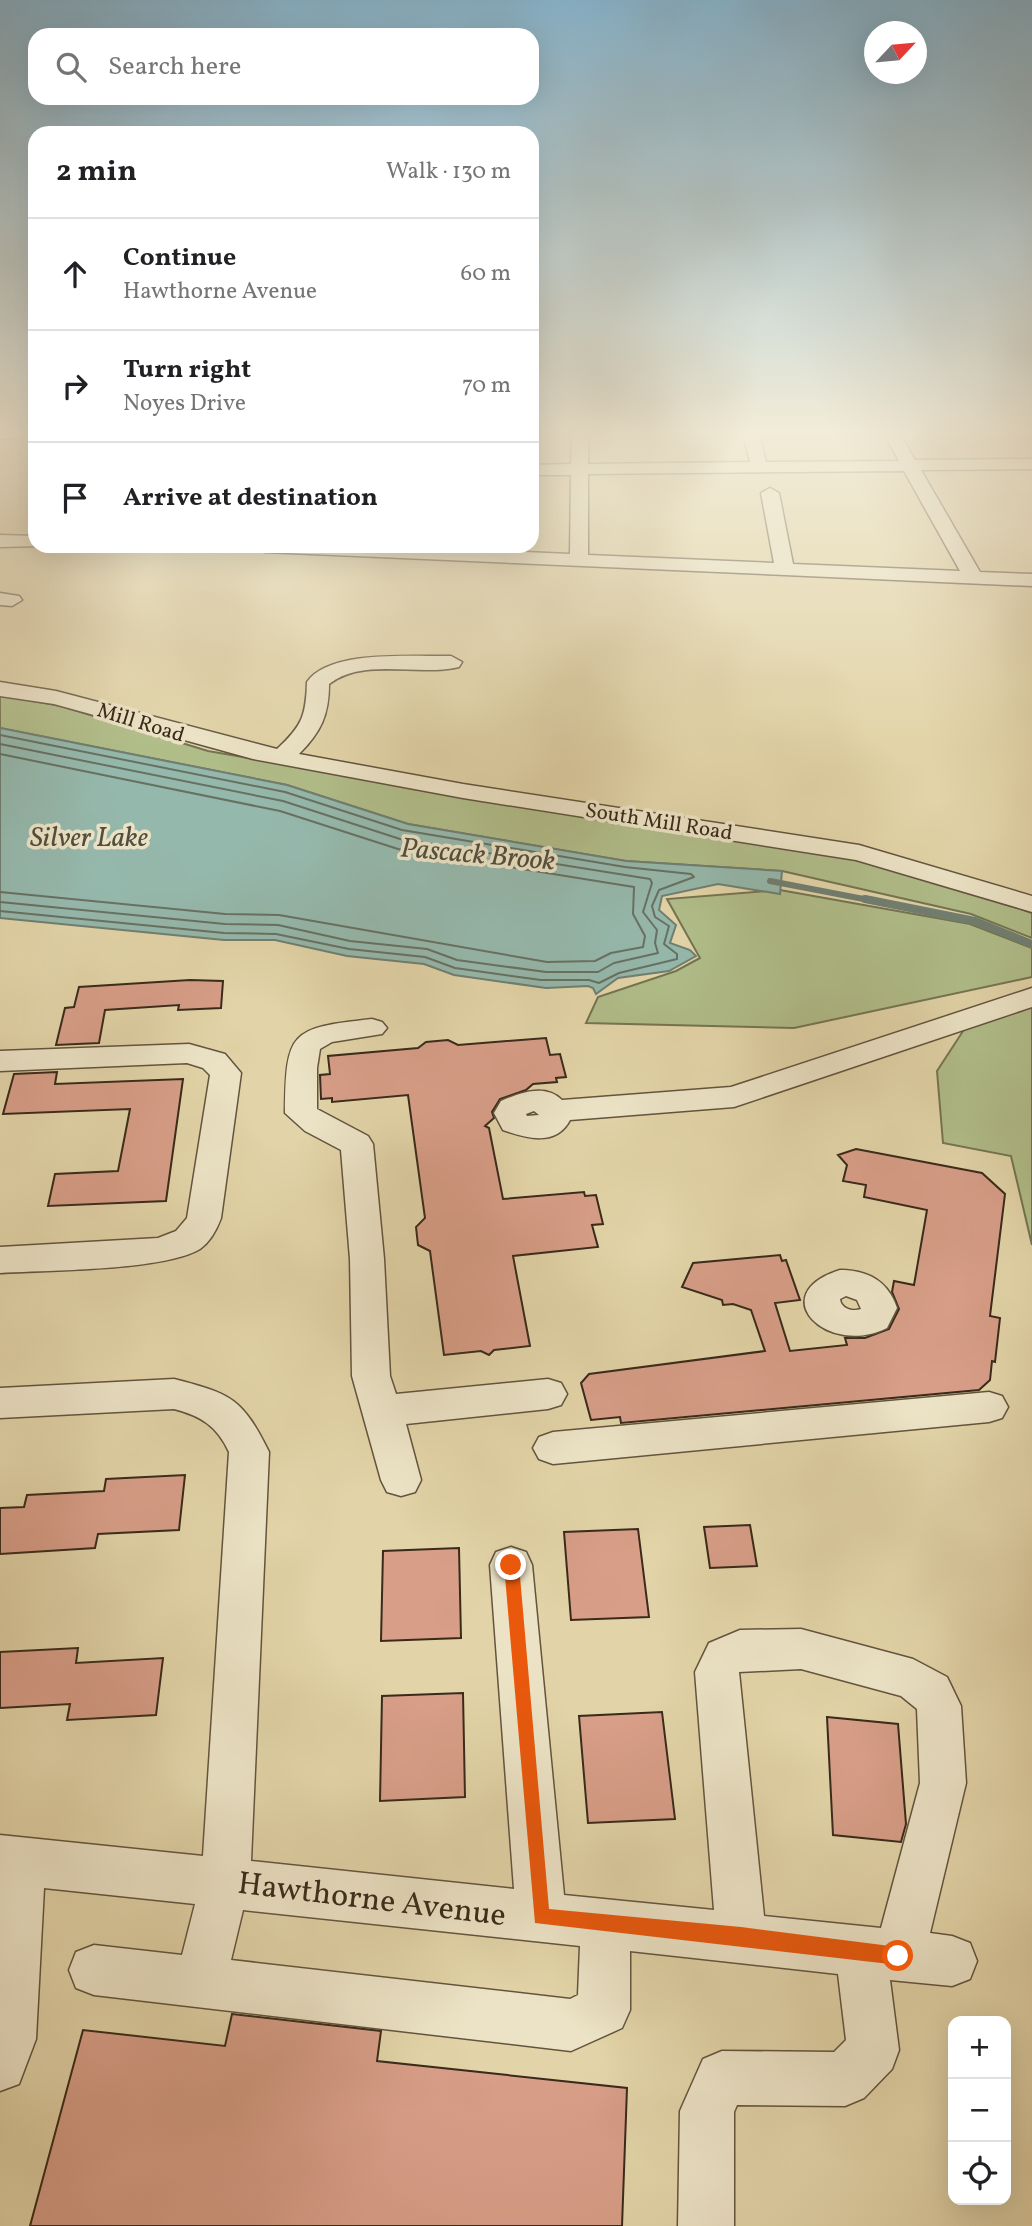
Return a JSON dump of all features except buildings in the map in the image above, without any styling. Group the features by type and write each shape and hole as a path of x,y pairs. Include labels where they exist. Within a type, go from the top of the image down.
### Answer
{"street":[{"path":"579,538 579,560"},
{"path":"779,538 785,569"},
{"path":"951,538 973,578"},
{"path":"0,541 28,542"},
{"path":"506,553 579,560 1032,580"},
{"path":"282,757 315,722 318,712 318,682 331,671 355,666 451,662"},
{"name":"Mill Road","path":"0,689 57,698 213,744 282,757"},
{"name":"South Mill Road","path":"282,757 463,791 859,853 1032,904"},
{"path":"555,1111 734,1097 1032,997"},
{"path":"372,1028 320,1033 306,1042 302,1056 301,1113 316,1125 357,1144 367,1259 371,1376 401,1480"},
{"path":"0,1061 189,1053 214,1061 226,1073 204,1218 200,1228 188,1240 161,1250 0,1260"},
{"path":"0,1403 174,1394 205,1402 228,1416 236,1424 249,1452 226,1881 200,1982"},
{"path":"383,1411 548,1394"},
{"path":"554,1448 989,1407"},
{"path":"511,1565 541,1917"},
{"path":"706,2226 707,2110 722,2078 845,2079 873,2050 879,1954 925,1862 943,1783 939,1706 930,1692 913,1679 801,1649 740,1650 724,1657 717,1672 741,1936"},
{"path":"0,2065 10,2039 11,1860"},
{"name":"Hawthorne Avenue","path":"11,1860 226,1881 605,1924 741,1936 952,1961"},
{"path":"94,1970 571,2025 604,2010 605,1924"}],"green space":[{"path":"0,695 61,706 208,751 524,806 836,853 925,875 1032,913 1032,938 971,914 782,871 626,861 408,824 287,785 0,728"},
{"path":"780,890 970,924 1032,948 1032,977 794,1028 586,1023 598,997 676,971 700,958 667,899"},
{"path":"1032,1005 1032,1245 1011,1156 943,1143 937,1071 965,1028"}],"water":[{"name":"Silver Lake","path":"0,728 287,785 408,824 626,861 782,871 780,894 718,884 662,896 659,910 676,925 670,943 690,950 696,956 669,971 618,978 596,994 593,988 588,986 546,988 454,975 424,964 347,956 275,940 224,940 0,918"}],"waterway":[{"name":"Pascack Brook","path":"770,881 874,901"},
{"name":"Pascack Brook","path":"865,899 975,921 1032,944"}],"route":[{"path":"511,1565 541,1917 741,1936 898,1956"}]}
